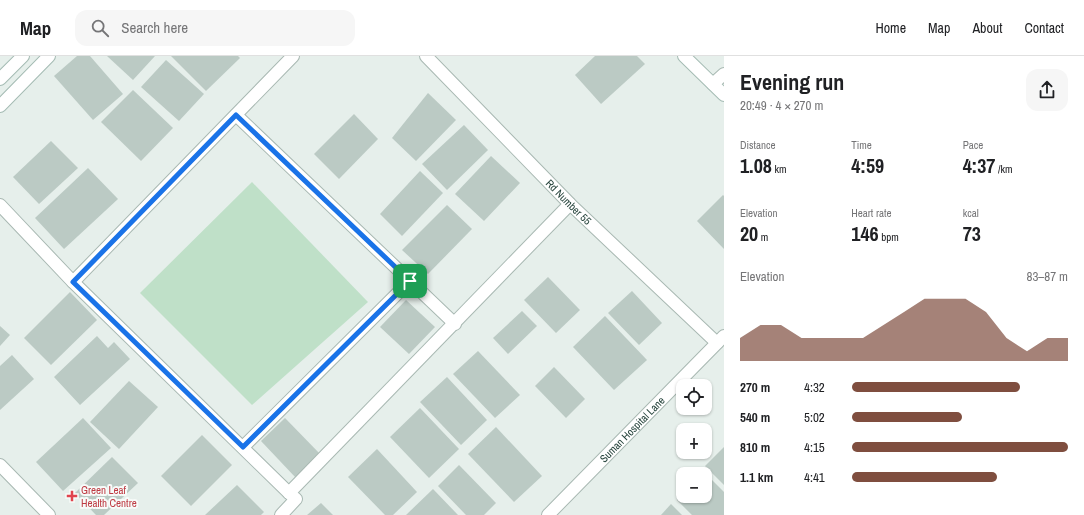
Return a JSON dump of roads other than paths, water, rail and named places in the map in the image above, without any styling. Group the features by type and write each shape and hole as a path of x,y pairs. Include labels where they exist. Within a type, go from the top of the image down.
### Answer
{"street":[{"path":"0,79 23,56"},
{"path":"0,106 49,56"},
{"path":"73,282 293,56"},
{"name":"Rd Number 55","path":"426,56 570,204 720,340"},
{"path":"684,56 724,95"},
{"path":"713,84 724,74"},
{"path":"236,115 455,324"},
{"path":"289,493 455,324 570,204"},
{"path":"0,205 73,282 296,499 281,515"},
{"path":"243,447 410,281"},
{"name":"Suman Hospital Lane","path":"548,515 720,340"},
{"path":"0,465 49,515"}],"place":[{"name":"Green Leaf Health Centre","path":"72,496"}]}
